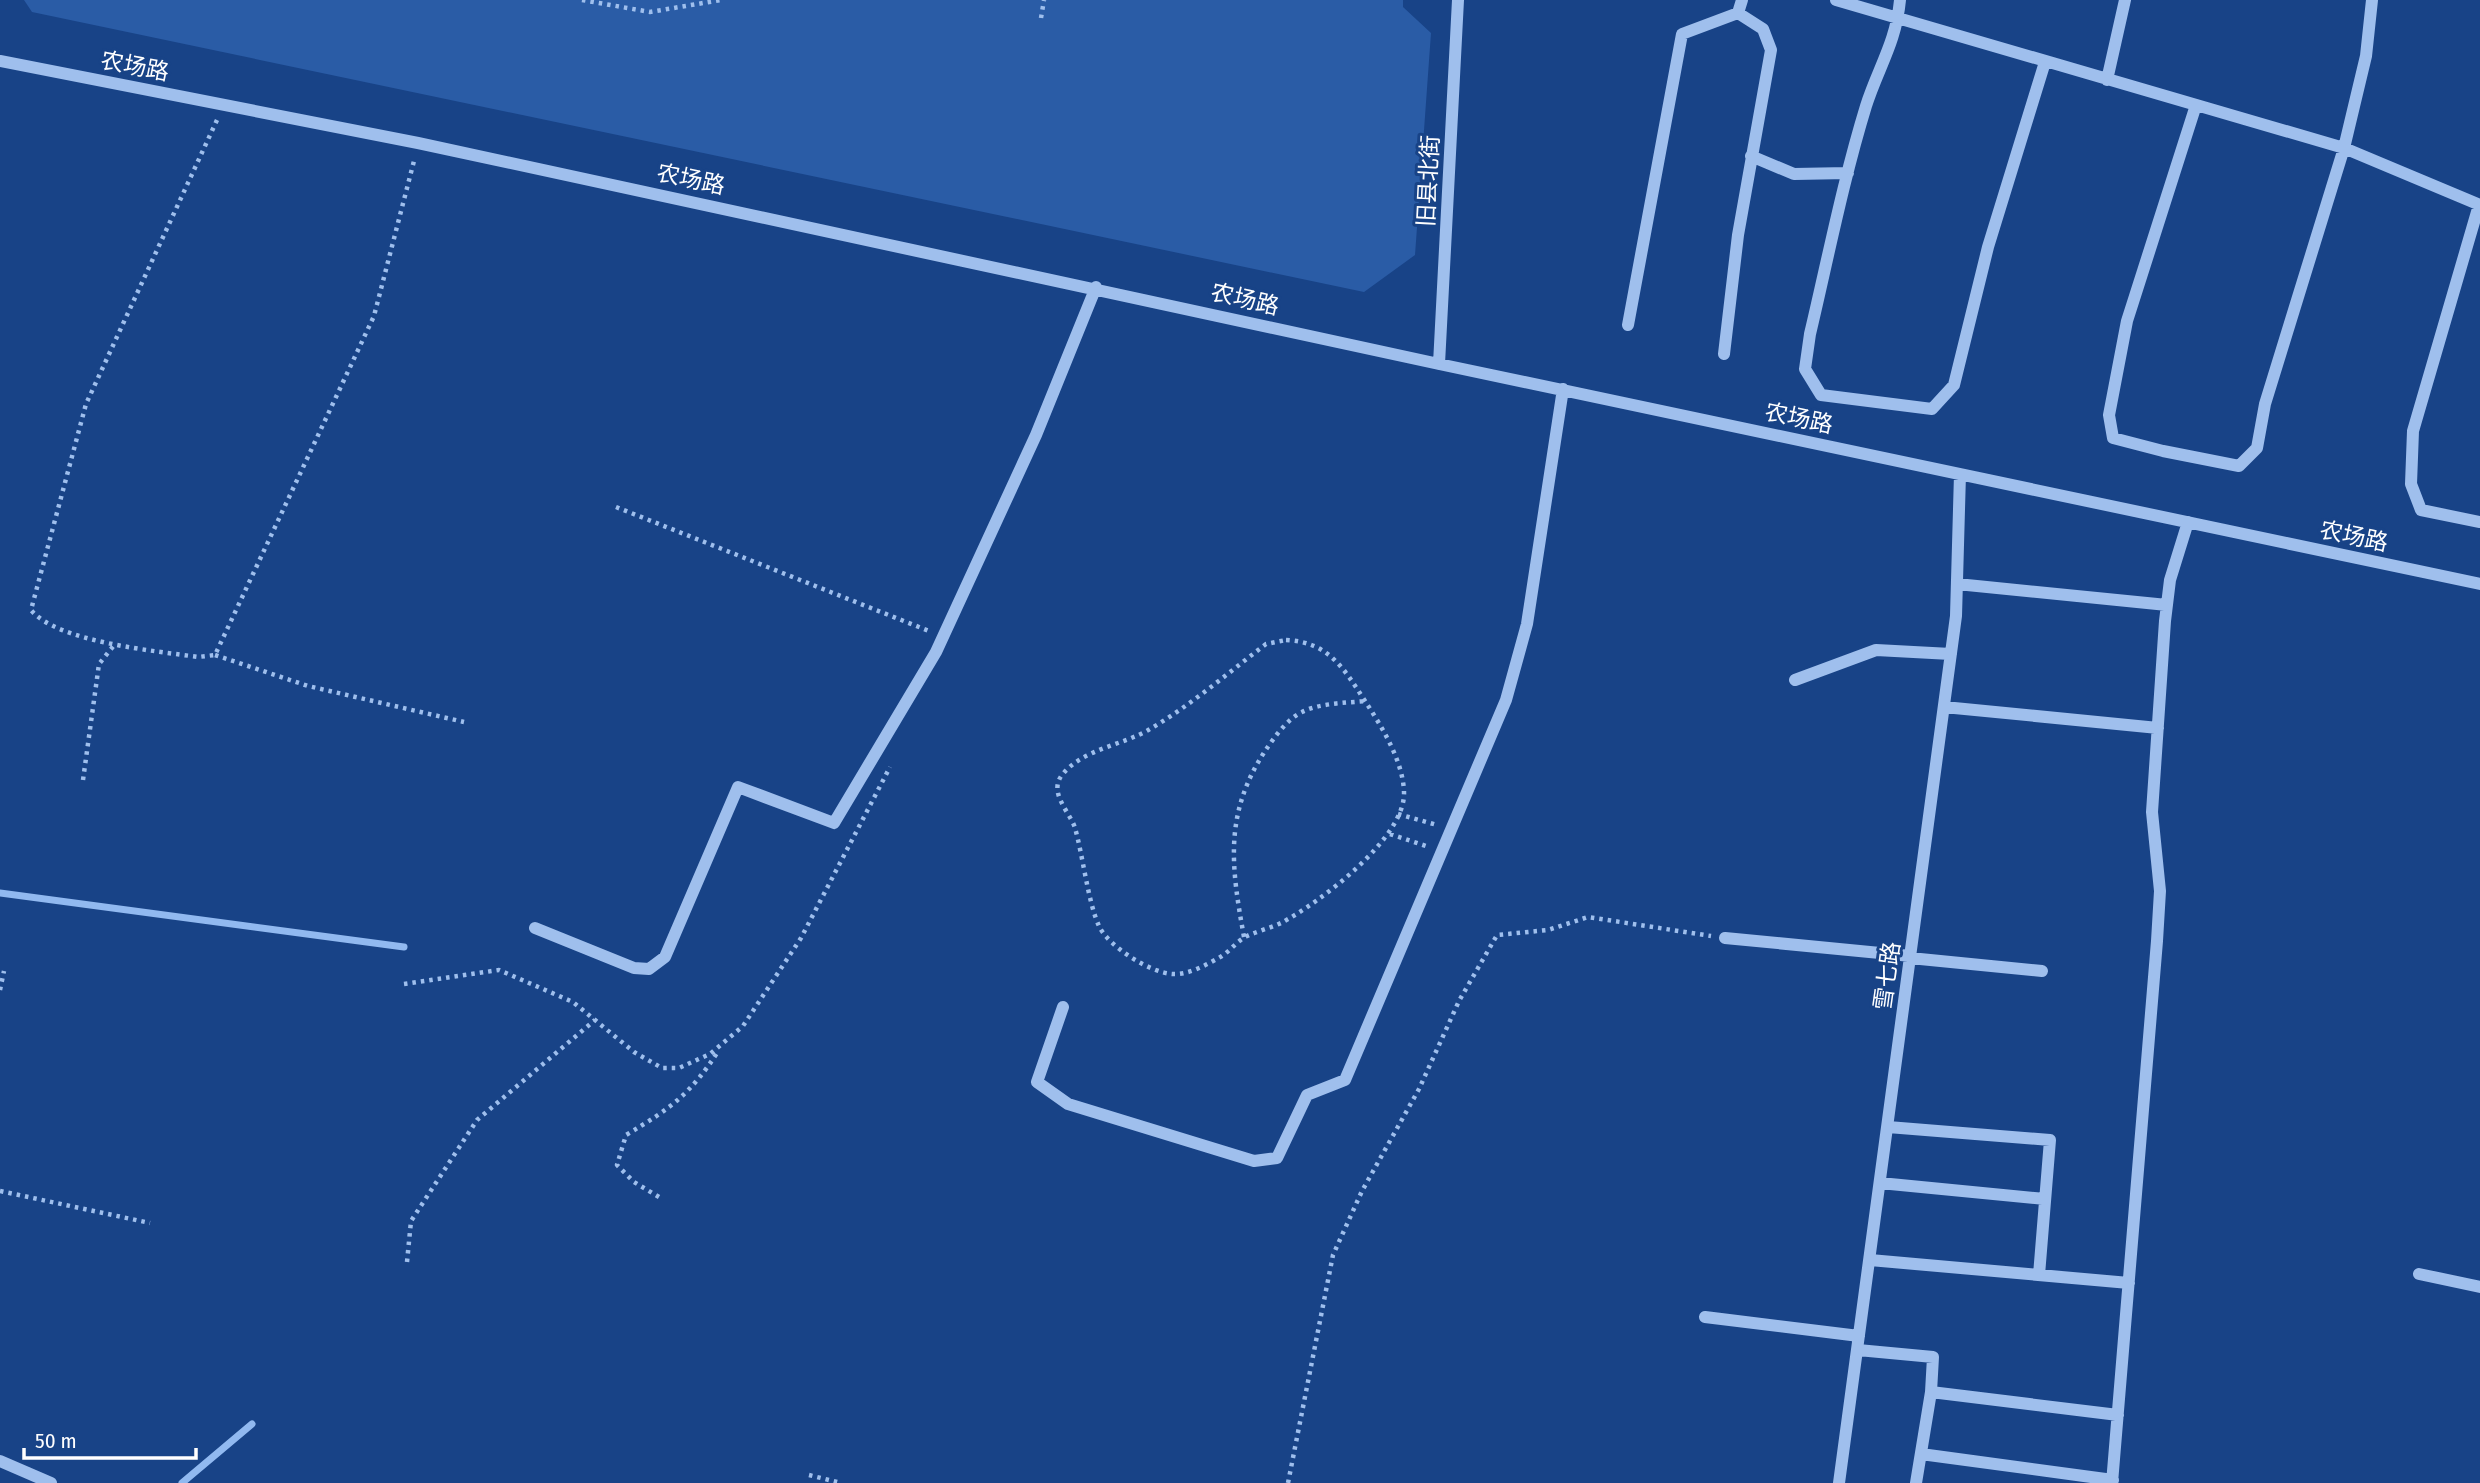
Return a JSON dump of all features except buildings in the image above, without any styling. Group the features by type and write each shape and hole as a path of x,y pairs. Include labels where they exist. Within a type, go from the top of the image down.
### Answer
{"street":[{"name":"旧县北街","path":"1438,364 1458,0"},
{"path":"1836,0 2344,148 2480,205 2413,431 2412,484 2421,510 2480,522"},
{"path":"1899,0 1898,19 1886,61 1867,103 1848,173 1810,334 1805,369 1821,394 1932,410 1954,385 1988,247 2045,62"},
{"path":"2108,80 2125,0"},
{"path":"2196,106 2127,321 2109,415 2113,438 2239,466 2257,448 2265,404 2344,148 2366,56 2372,0"},
{"path":"1628,325 1682,34 1740,6 1763,29 1771,50 1751,156 1724,354"},
{"name":"农场路","path":"0,61 418,143 1096,287 1438,364 1563,388 2480,584"},
{"path":"1751,156 1794,174 1848,173"},
{"path":"535,928 634,968 649,969 666,957 738,787 834,823 943,636 1036,435 1096,287"},
{"path":"1063,1007 1037,1082 1068,1104 1254,1161 1277,1158 1307,1095 1345,1080 1506,700 1527,625 1563,388"},
{"name":"雪七路","path":"1839,1483 1951,654 1957,584 1960,474"},
{"path":"1921,1454 2113,1481 2160,891 2152,812 2167,605 2170,580 2188,522"},
{"path":"1957,584 2167,605"},
{"path":"1795,680 1876,650 1951,654"},
{"path":"1944,707 2158,728"},
{"path":"1725,938 2042,971"},
{"path":"1888,1127 2050,1140 2039,1275"},
{"path":"1880,1183 2045,1199"},
{"path":"1870,1260 2129,1283"},
{"path":"2419,1274 2480,1287"},
{"path":"1705,1317 1860,1336"},
{"path":"1858,1350 1933,1357 1931,1392 1916,1483"},
{"path":"1931,1392 2118,1415"},
{"path":"0,1461 51,1483"}],"path":[{"path":"582,0 650,12 720,0"},
{"path":"1041,19 1044,0"},
{"path":"225,105 86,404 31,610 38,619 93,640 198,657 215,655 308,686 464,722"},
{"path":"215,655 374,316 418,143"},
{"path":"616,507 943,636"},
{"path":"1306,641 1328,651 1365,701 1401,768 1404,795 1390,834 1321,895 1282,922 1244,937 1223,955 1191,971 1172,974 1120,951 1100,927 1074,825 1060,801 1058,785 1061,776 1080,760 1149,730 1266,644 1306,641"},
{"path":"83,780 99,664 115,644"},
{"path":"1244,937 1232,854 1236,811 1255,767 1276,735 1300,713 1328,705 1365,701"},
{"path":"404,984 499,970 573,1002 634,1052 662,1068 680,1068 710,1054 743,1026 802,938 896,755"},
{"path":"1398,814 1452,829"},
{"path":"1390,834 1442,852"},
{"path":"1288,1483 1334,1255 1362,1191 1419,1090 1459,1001 1497,935 1548,930 1588,918 1725,938"},
{"path":"0,990 4,971"},
{"path":"407,1262 411,1221 477,1120 595,1020"},
{"path":"659,1197 634,1182 617,1166 626,1135 673,1107 698,1081 723,1044"},
{"path":"0,1191 150,1223"},
{"path":"809,1475 841,1483"}],"shaded area":[{"path":"24,0 1403,0 1403,7 1431,33 1415,255 1364,292 32,12"}],"waterway":[{"path":"0,893 404,947"},
{"path":"182,1483 252,1424"}]}
